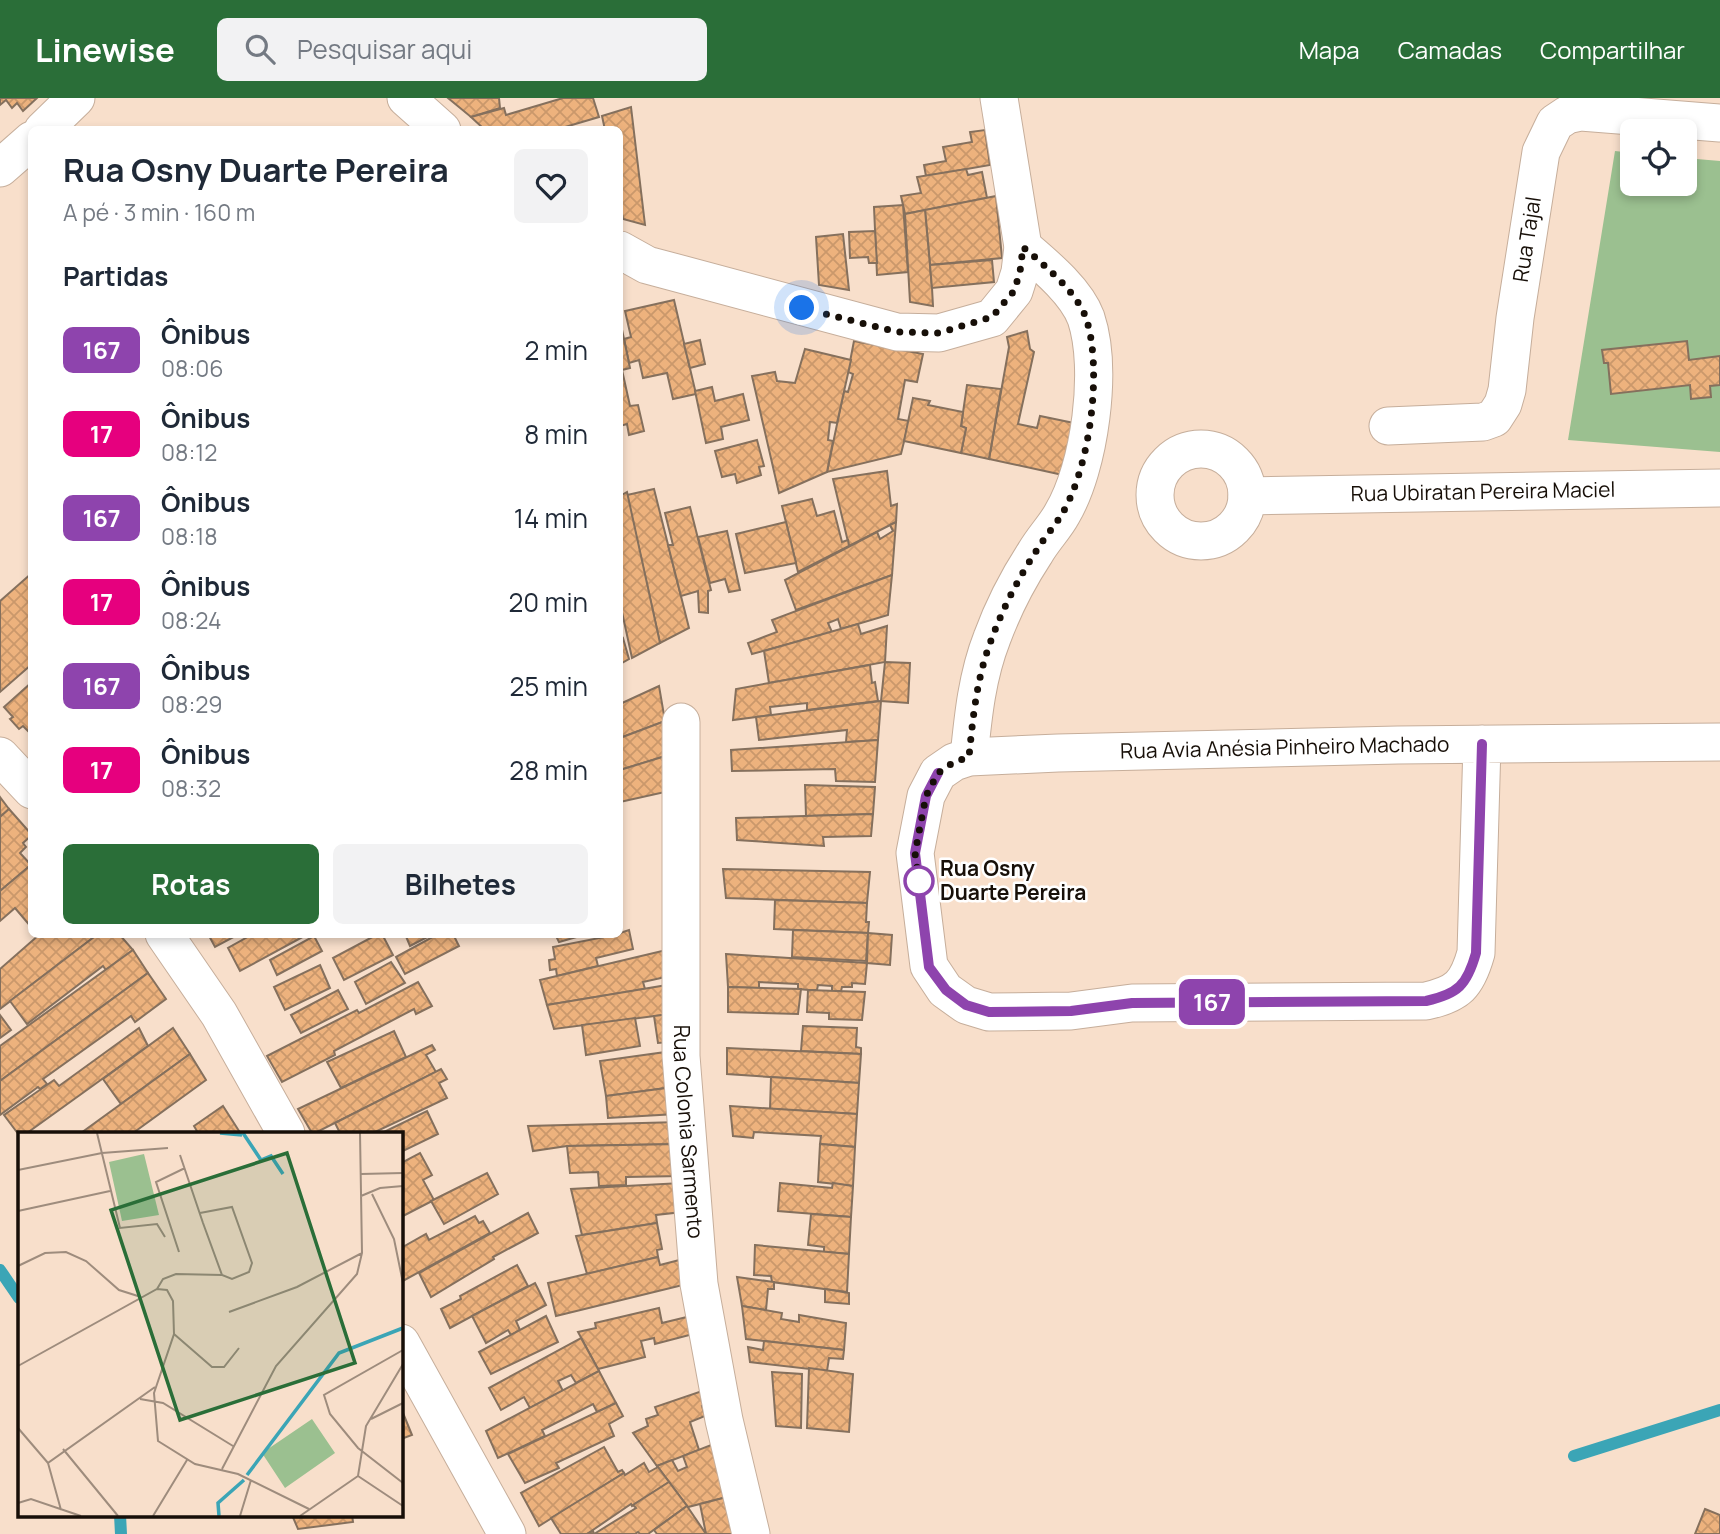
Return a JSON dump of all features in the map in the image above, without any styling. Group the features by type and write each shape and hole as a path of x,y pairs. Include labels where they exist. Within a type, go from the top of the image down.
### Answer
{"street":[{"path":"47,126 76,98"},
{"path":"406,98 438,126"},
{"path":"629,265 897,332 939,333 992,317 1014,291 1023,247 1002,101"},
{"name":"Rua Tajal","path":"1388,426 1483,422 1494,418 1503,404 1541,152 1555,123 1567,114 1581,112 1720,123"},
{"path":"0,168 28,144"},
{"path":"1023,247 1060,278 1085,316 1091,343 1091,421 1084,460 1063,513 1029,563 992,638 973,713 953,765 926,796 915,853 929,967 946,990 966,1005 989,1012 1071,1011 1132,1003 1426,1001 1453,994 1469,975 1476,953 1482,744"},
{"name":"Rua Ubiratan Pereira Maciel","path":"1247,495 1720,488"},
{"name":"Rua Colonia Sarmento","path":"681,722 681,1056 699,1284 724,1420 751,1534"},
{"name":"Rua Avia Anésia Pinheiro Machado","path":"953,765 1072,752 1720,742"},
{"path":"0,756 28,786"},
{"path":"167,938 219,1014 285,1132"},
{"path":"402,1345 507,1534"}],"green space":[{"path":"1615,151 1620,152 1620,196 1697,196 1697,159 1720,161 1720,452 1568,440"}],"building":[{"path":"0,98 37,98 23,111 17,103 12,108 6,100 0,105"},
{"path":"448,98 499,98 500,108 471,117"},
{"path":"563,98 593,98 599,117 569,126 481,126 471,117 504,108 506,115"},
{"path":"631,107 645,225 623,219 623,126 604,126 602,116"},
{"path":"985,130 990,165 926,176 924,165 946,161 943,147 972,142 970,132"},
{"path":"966,169 968,175 982,172 987,198 905,214 901,196 921,193 917,177"},
{"path":"996,196 1002,258 930,265 925,210"},
{"path":"903,205 908,272 877,275 874,207"},
{"path":"925,210 933,306 910,302 905,214"},
{"path":"875,231 877,263 869,263 868,257 850,258 849,232"},
{"path":"843,234 849,290 819,285 816,237"},
{"path":"992,260 994,282 932,288 930,265"},
{"path":"674,300 696,394 673,399 667,373 643,378 639,360 629,363 624,339 631,337 625,311"},
{"path":"1027,331 1030,349 1034,352 1018,424 1037,428 1040,416 1074,423 1063,475 989,459 1009,347 1007,337"},
{"path":"623,334 630,368 623,370"},
{"path":"700,340 705,364 690,368 684,344"},
{"path":"854,341 923,354 917,382 905,380 898,419 909,421 901,454 827,472 844,391 848,392 853,374 848,372"},
{"path":"1687,341 1689,360 1720,356 1720,385 1710,386 1711,397 1691,399 1690,385 1611,394 1608,363 1604,363 1602,350"},
{"path":"805,349 851,360 837,423 830,422 828,440 833,441 827,472 779,493 752,376 775,372 777,381 795,383"},
{"path":"623,374 630,406 638,405 644,431 629,435 627,424 623,425"},
{"path":"967,385 1001,389 989,459 961,453 966,428 961,426"},
{"path":"712,387 715,401 743,394 749,420 721,427 723,439 706,443 695,391"},
{"path":"913,398 930,401 928,405 963,412 961,426 966,428 961,453 904,441"},
{"path":"757,440 764,466 759,467 761,475 737,483 735,474 722,477 715,451"},
{"path":"887,471 891,506 897,504 896,522 849,546 833,479"},
{"path":"654,489 689,628 660,643 627,495"},
{"path":"627,492 660,643 632,658 623,617 623,494"},
{"path":"812,499 817,516 834,511 842,542 848,540 849,546 798,572 782,506"},
{"path":"690,507 711,590 708,591 708,613 699,612 698,591 681,596 668,545 673,545 665,513"},
{"path":"786,522 796,563 745,573 736,534"},
{"path":"896,522 892,575 796,610 785,580 877,532 880,539 893,531 890,525"},
{"path":"727,531 740,590 729,592 725,579 710,583 698,537"},
{"path":"892,575 888,615 841,629 838,619 828,623 832,632 752,654 748,643 777,632 772,620"},
{"path":"28,576 28,668 0,692 0,601"},
{"path":"858,624 861,634 887,626 885,662 769,683 764,651"},
{"path":"623,638 629,659 623,662"},
{"path":"885,662 910,663 908,703 881,701"},
{"path":"870,665 878,701 807,710 807,703 770,707 771,715 733,720 736,689"},
{"path":"28,686 28,731 23,726 19,729 4,707"},
{"path":"659,686 665,721 623,737 623,703"},
{"path":"881,701 878,740 846,742 847,730 759,740 756,717"},
{"path":"665,721 672,754 623,769 623,737"},
{"path":"878,740 875,782 836,781 835,769 732,771 731,750"},
{"path":"672,754 674,790 623,801 623,769"},
{"path":"805,785 875,787 873,814 806,816"},
{"path":"0,797 9,809 0,817"},
{"path":"9,809 28,830 28,839 23,843 26,847 20,853 28,862 28,868 0,891 0,817"},
{"path":"873,814 871,836 823,837 824,846 737,840 736,818"},
{"path":"28,867 28,923 15,908 0,921 0,891"},
{"path":"723,869 870,872 867,903 726,898"},
{"path":"775,900 867,903 868,933 774,929"},
{"path":"629,930 633,949 596,958 598,966 557,976 556,969 550,970 549,960 555,959 553,947 599,938 623,938 623,932"},
{"path":"793,930 868,933 866,961 792,957"},
{"path":"868,933 892,935 890,965 867,963"},
{"path":"35,938 93,938 0,1009 0,969"},
{"path":"93,938 122,938 133,950 106,970 103,966 27,1024 10,1001"},
{"path":"210,938 232,938 215,947"},
{"path":"246,938 301,938 240,971 228,948"},
{"path":"310,938 315,938 322,951 277,975 270,960"},
{"path":"370,938 384,938 393,955 344,980 333,958"},
{"path":"407,938 425,938 410,946"},
{"path":"431,938 455,938 459,946 405,974 396,957"},
{"path":"557,938 573,938 559,942"},
{"path":"679,947 679,974 643,982 645,989 547,1005 540,980"},
{"path":"133,950 148,973 0,1081 0,1046"},
{"path":"726,954 867,963 865,984 852,983 852,987 842,987 841,991 832,991 832,986 818,985 817,990 809,990 798,989 798,984 759,982 759,988 728,987"},
{"path":"391,962 405,983 366,1004 355,982"},
{"path":"320,965 330,988 285,1010 274,987"},
{"path":"148,973 166,999 135,1022 131,1016 43,1079 47,1084 40,1089 38,1087 0,1115 0,1081"},
{"path":"418,982 432,1006 416,1014 414,1009 282,1082 267,1056"},
{"path":"679,983 678,1013 554,1029 547,1005"},
{"path":"728,987 801,989 798,1014 728,1012"},
{"path":"338,990 348,1009 301,1033 291,1015"},
{"path":"808,990 865,992 862,1020 829,1019 829,1013 807,1012"},
{"path":"678,1013 681,1041 658,1043 654,1016"},
{"path":"0,1015 11,1030 0,1038"},
{"path":"635,1018 640,1046 586,1055 582,1025"},
{"path":"803,1026 857,1028 856,1047 861,1048 861,1054 801,1051"},
{"path":"139,1028 148,1046 28,1132 18,1134 4,1115 54,1080 59,1086"},
{"path":"173,1028 190,1054 121,1104 103,1079"},
{"path":"394,1031 406,1057 341,1088 327,1062"},
{"path":"432,1045 435,1050 426,1055 436,1072 317,1132 311,1132 298,1109"},
{"path":"727,1048 861,1054 859,1083 727,1074"},
{"path":"673,1051 674,1087 606,1096 600,1061"},
{"path":"190,1054 206,1080 134,1132 82,1132"},
{"path":"441,1069 447,1079 439,1083 447,1098 375,1132 340,1132 335,1123"},
{"path":"771,1077 859,1083 857,1114 770,1109"},
{"path":"674,1087 676,1114 608,1118 606,1096"},
{"path":"223,1106 239,1131 195,1132 197,1131 194,1126"},
{"path":"730,1106 857,1114 855,1147 820,1144 821,1136 754,1132 753,1138 733,1136"},
{"path":"427,1111 438,1134 402,1152 402,1132 384,1132"},
{"path":"680,1122 681,1144 567,1146 533,1151 528,1126"},
{"path":"681,1144 681,1176 626,1177 626,1185 599,1186 598,1172 570,1173 567,1146"},
{"path":"820,1144 855,1147 853,1186 818,1182"},
{"path":"420,1153 432,1175 423,1180 434,1200 402,1216 402,1162"},
{"path":"487,1173 498,1194 444,1224 431,1201"},
{"path":"681,1183 682,1212 656,1215 657,1223 582,1235 571,1189"},
{"path":"780,1183 832,1188 833,1183 853,1186 851,1217 778,1211"},
{"path":"528,1213 538,1233 493,1257 494,1259 431,1297 419,1273"},
{"path":"811,1214 851,1217 849,1254 824,1252 824,1247 808,1245"},
{"path":"475,1216 479,1223 483,1221 490,1233 402,1281 402,1247 426,1234 429,1240"},
{"path":"657,1223 662,1249 657,1250 658,1257 587,1274 576,1236"},
{"path":"755,1245 849,1254 847,1292 772,1282 771,1276 754,1275"},
{"path":"658,1257 660,1265 687,1258 691,1283 556,1316 548,1283"},
{"path":"517,1265 528,1286 450,1328 441,1309"},
{"path":"737,1277 774,1282 774,1289 768,1289 766,1310 742,1306"},
{"path":"535,1283 546,1305 516,1321 520,1330 511,1335 508,1330 486,1343 472,1316"},
{"path":"825,1289 849,1293 849,1304 825,1302"},
{"path":"742,1306 782,1313 781,1319 799,1322 799,1315 846,1323 844,1350 746,1339"},
{"path":"659,1308 662,1323 695,1315 697,1333 655,1344 654,1338 641,1341 645,1357 598,1369 578,1332 596,1328 595,1323"},
{"path":"546,1316 558,1342 491,1374 479,1352"},
{"path":"581,1338 599,1371 576,1383 571,1375 558,1381 563,1391 530,1408 524,1397 501,1410 489,1388"},
{"path":"764,1341 844,1350 843,1359 829,1358 827,1371 750,1362 748,1347 763,1350"},
{"path":"809,1368 853,1374 849,1432 807,1428"},
{"path":"599,1371 616,1403 597,1412 593,1404 542,1430 545,1436 498,1458 486,1431"},
{"path":"772,1372 802,1374 801,1428 776,1426"},
{"path":"705,1390 708,1404 702,1406 705,1416 690,1422 699,1450 657,1466 633,1433 648,1426 646,1419 658,1415 655,1407"},
{"path":"616,1403 623,1416 609,1424 614,1436 556,1463 559,1468 525,1483 508,1454"},
{"path":"402,1414 412,1435 402,1439"},
{"path":"716,1443 727,1497 688,1507 657,1466 672,1460 678,1471 687,1467 683,1456"},
{"path":"604,1447 618,1472 622,1470 624,1473 539,1526 521,1493"},
{"path":"644,1463 649,1472 658,1467 669,1482 587,1534 561,1534 551,1518"},
{"path":"669,1482 687,1506 648,1534 594,1534 636,1508 633,1505"},
{"path":"727,1497 735,1534 706,1534 700,1504"},
{"path":"687,1506 706,1534 657,1534 654,1530"},
{"path":"1705,1509 1720,1515 1720,1534 1695,1534"},
{"path":"292,1516 352,1516 353,1522 298,1529"}],"waterway":[{"path":"0,1270 18,1297"},
{"path":"1574,1456 1720,1410"},
{"path":"120,1516 121,1534"}],"bus line":[{"name":"167","path":"938,773 926,796 915,853 929,967 946,990 966,1005 989,1012 1071,1011 1132,1003 1426,1001 1453,994 1469,975 1476,953 1482,744"}],"place":[{"name":"Rua Osny Duarte Pereira","path":"919,881"}],"route":[{"path":"802,308 897,332 939,333 992,317 1014,291 1023,247 1060,278 1085,316 1091,343 1091,421 1084,460 1063,513 1035,553 1012,593 992,638 973,713 969,757 954,762 938,773 926,796 915,853 919,881"}]}
